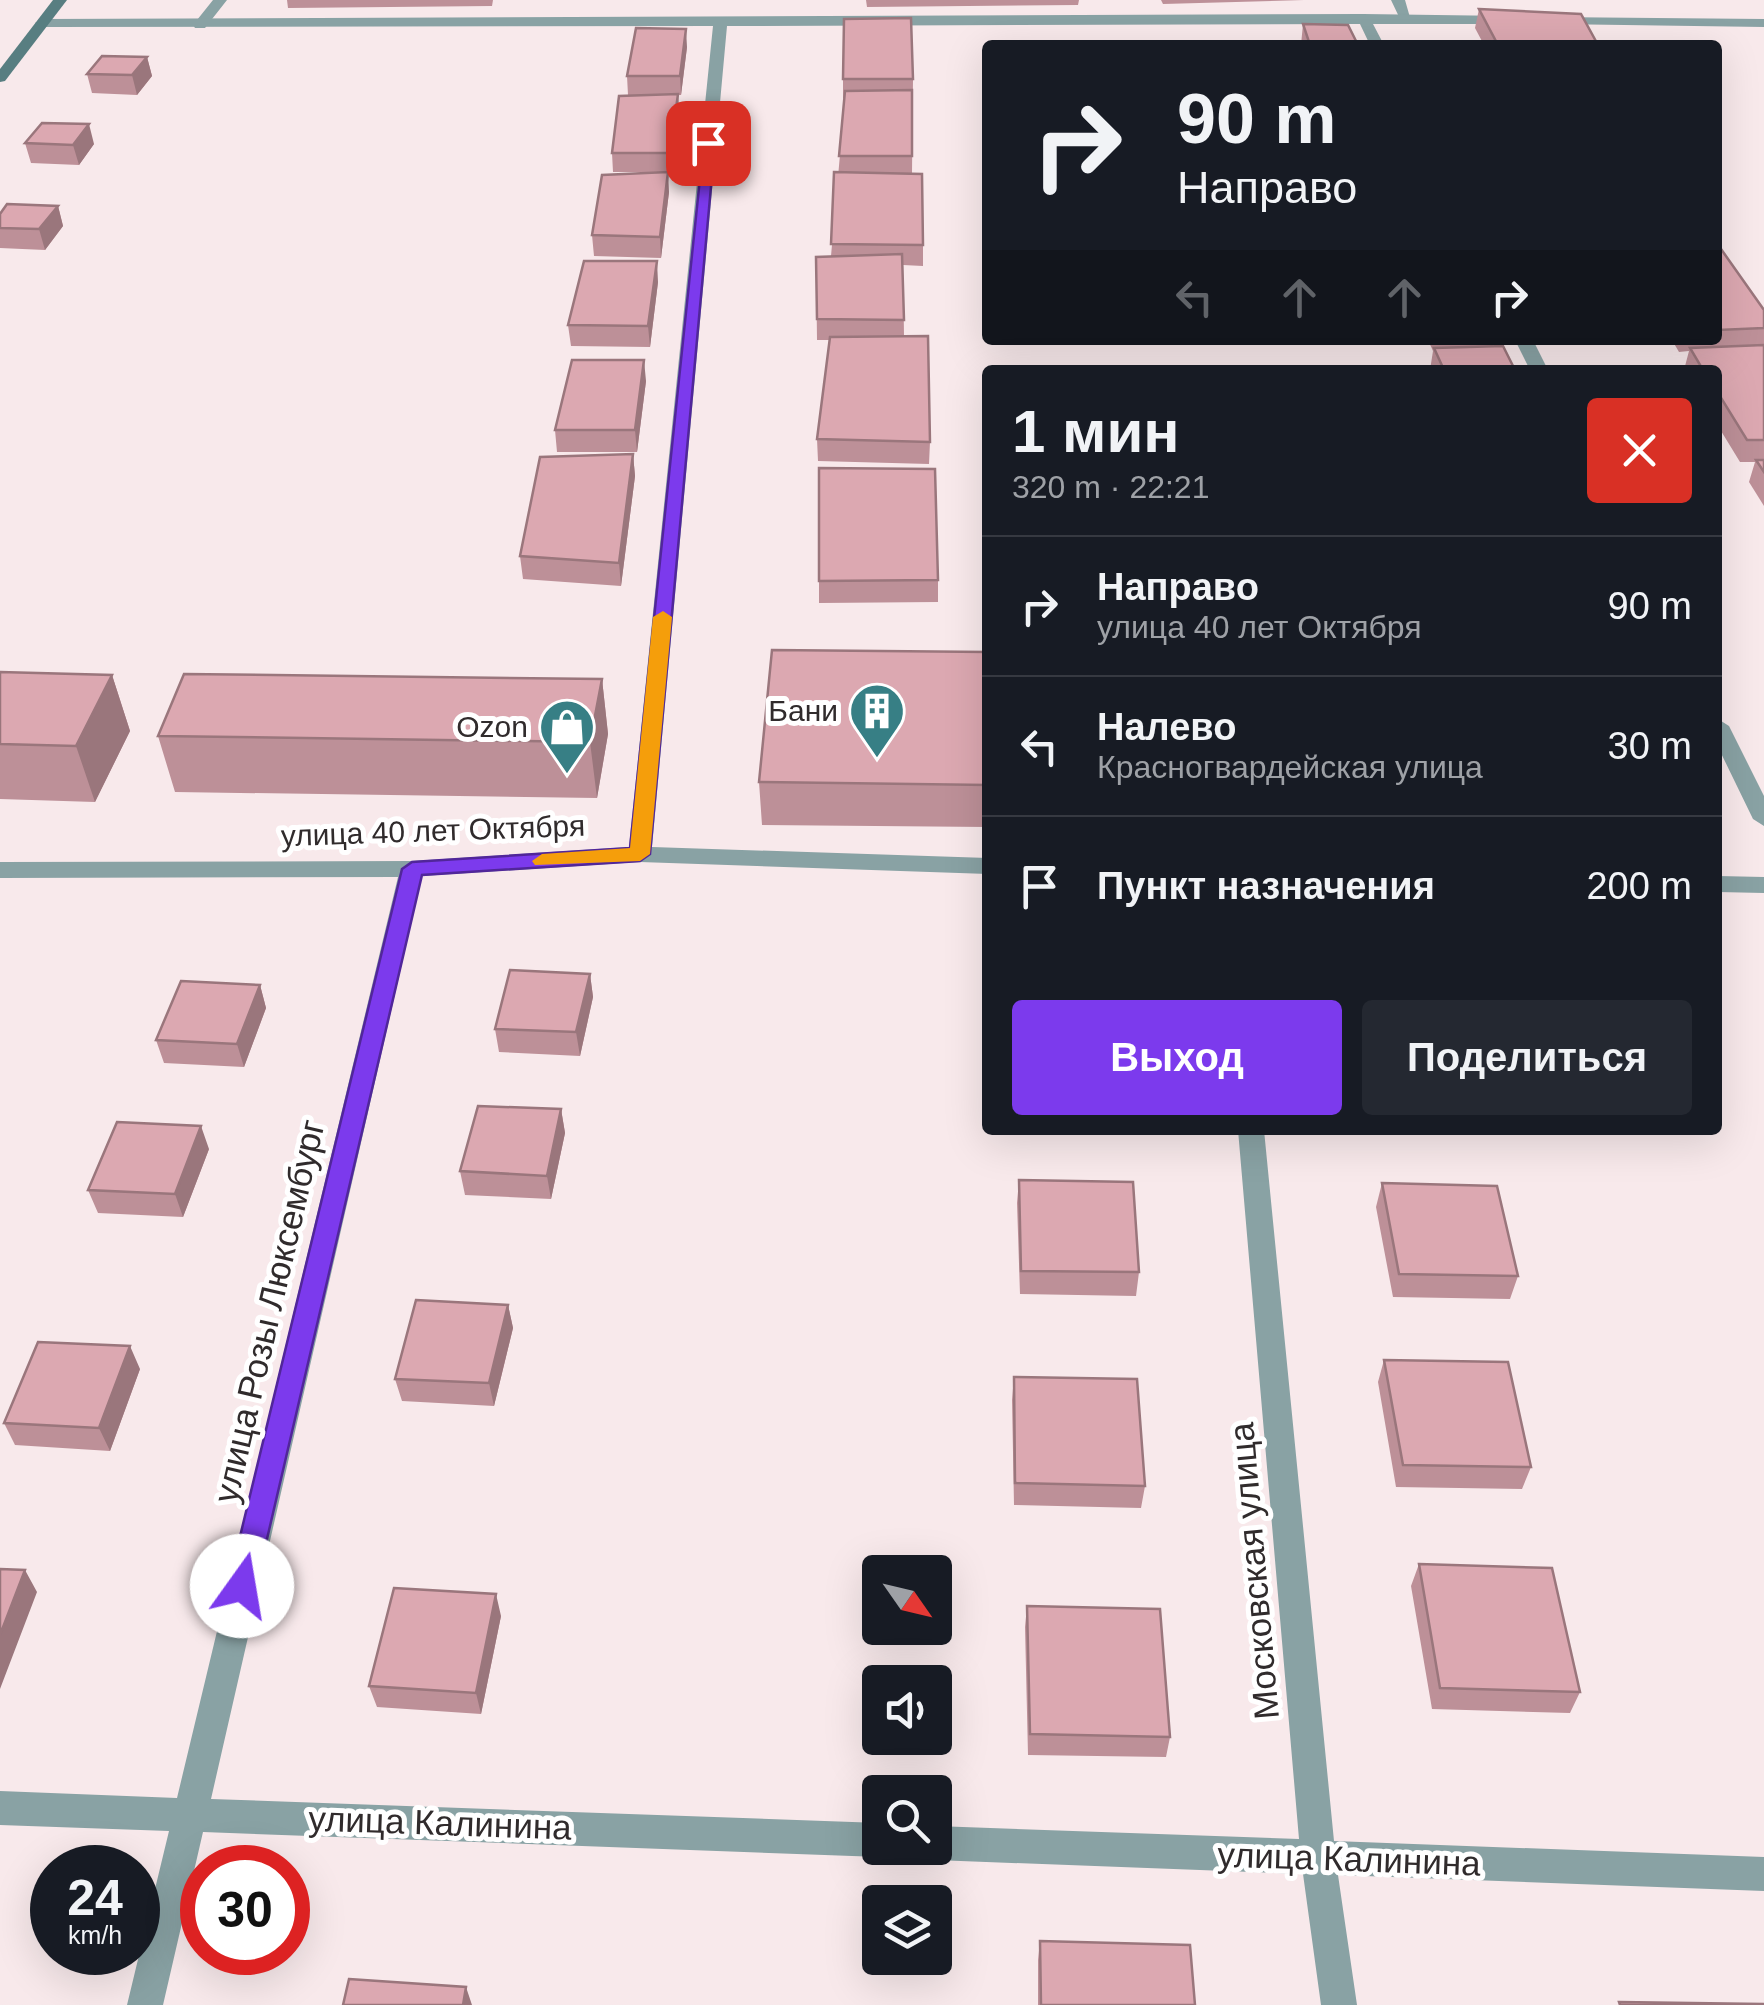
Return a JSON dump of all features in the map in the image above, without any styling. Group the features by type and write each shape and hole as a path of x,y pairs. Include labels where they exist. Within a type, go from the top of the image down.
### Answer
{"main road":[{"path":"0,78 60,0"}],"street":[{"path":"200,25 220,0"},
{"path":"1398,0 1406,18"},
{"path":"1363,18 1374,40"},
{"path":"42,23 1526,20"},
{"path":"1546,20 1764,23"},
{"path":"640,854 720,24"},
{"path":"1722,734 1764,819"},
{"name":"улица 40 лет Октября","path":"0,870 412,869 640,854 982,866"},
{"name":"улица Розы Люксембург","path":"145,2005 412,869"},
{"path":"1722,884 1764,885"},
{"name":"Московская улица","path":"1251,1135 1318,1858 1339,2005"},
{"name":"улица Калинина","path":"0,1808 862,1839"},
{"name":"улица Калинина","path":"952,1843 1764,1874"}],"building":[{"path":"1479,9 1581,14 1595,40 1495,40"},
{"path":"911,18 913,79 843,79 844,19"},
{"path":"1303,24 1348,25 1356,40 1308,40"},
{"path":"636,28 686,29 680,76 627,76"},
{"path":"102,56 147,57 132,75 87,74"},
{"path":"912,90 912,156 839,156 845,91"},
{"path":"678,94 670,153 612,153 619,96"},
{"path":"42,123 89,124 73,145 25,143"},
{"path":"668,172 660,237 592,235 602,175"},
{"path":"834,172 922,174 923,245 831,244"},
{"path":"7,204 58,206 39,229 0,228 0,214"},
{"path":"1722,250 1764,310 1764,328 1722,330"},
{"path":"902,254 904,320 817,319 816,257"},
{"path":"584,261 657,261 648,326 568,325"},
{"path":"928,336 930,442 817,439 830,337"},
{"path":"1764,345 1764,440 1747,440 1722,399 1722,365 1700,365 1690,348"},
{"path":"1503,346 1512,365 1442,365 1434,348"},
{"path":"572,360 644,360 635,430 555,430"},
{"path":"633,454 619,563 520,556 540,457"},
{"path":"819,468 935,469 938,580 819,581"},
{"name":"Бани","path":"772,650 982,652 982,785 759,782"},
{"path":"0,672 112,675 76,746 0,744"},
{"path":"184,674 602,679 590,742 158,736"},
{"path":"510,970 590,974 576,1032 495,1029"},
{"path":"181,981 260,985 237,1044 156,1040"},
{"path":"478,1106 561,1109 547,1176 460,1171"},
{"path":"117,1122 201,1126 175,1194 88,1190"},
{"path":"1019,1180 1133,1182 1139,1272 1021,1271"},
{"path":"1382,1183 1497,1186 1518,1276 1399,1274"},
{"path":"416,1300 508,1305 489,1383 395,1379"},
{"path":"38,1342 130,1346 99,1428 4,1423"},
{"path":"1384,1360 1508,1362 1531,1467 1403,1465"},
{"path":"1014,1377 1137,1379 1145,1486 1015,1483"},
{"path":"1419,1564 1552,1568 1580,1692 1440,1688"},
{"path":"0,1569 25,1570 0,1635"},
{"path":"394,1588 496,1594 476,1693 369,1686"},
{"path":"1027,1606 1160,1609 1170,1737 1030,1734"},
{"path":"1040,1941 1190,1945 1195,2005 1041,2005"},
{"path":"349,1979 466,1987 463,2005 343,2005"},
{"path":"1619,2002 1764,2004 1764,2005 1620,2005"}],"slow traffic":[{"path":"542,861 640,854 663,617"}],"place":[{"name":"Бани","path":"877,760"},
{"name":"Ozon","path":"567,776"}],"route":[{"path":"242,1586 412,869 640,854 708,143"}]}
